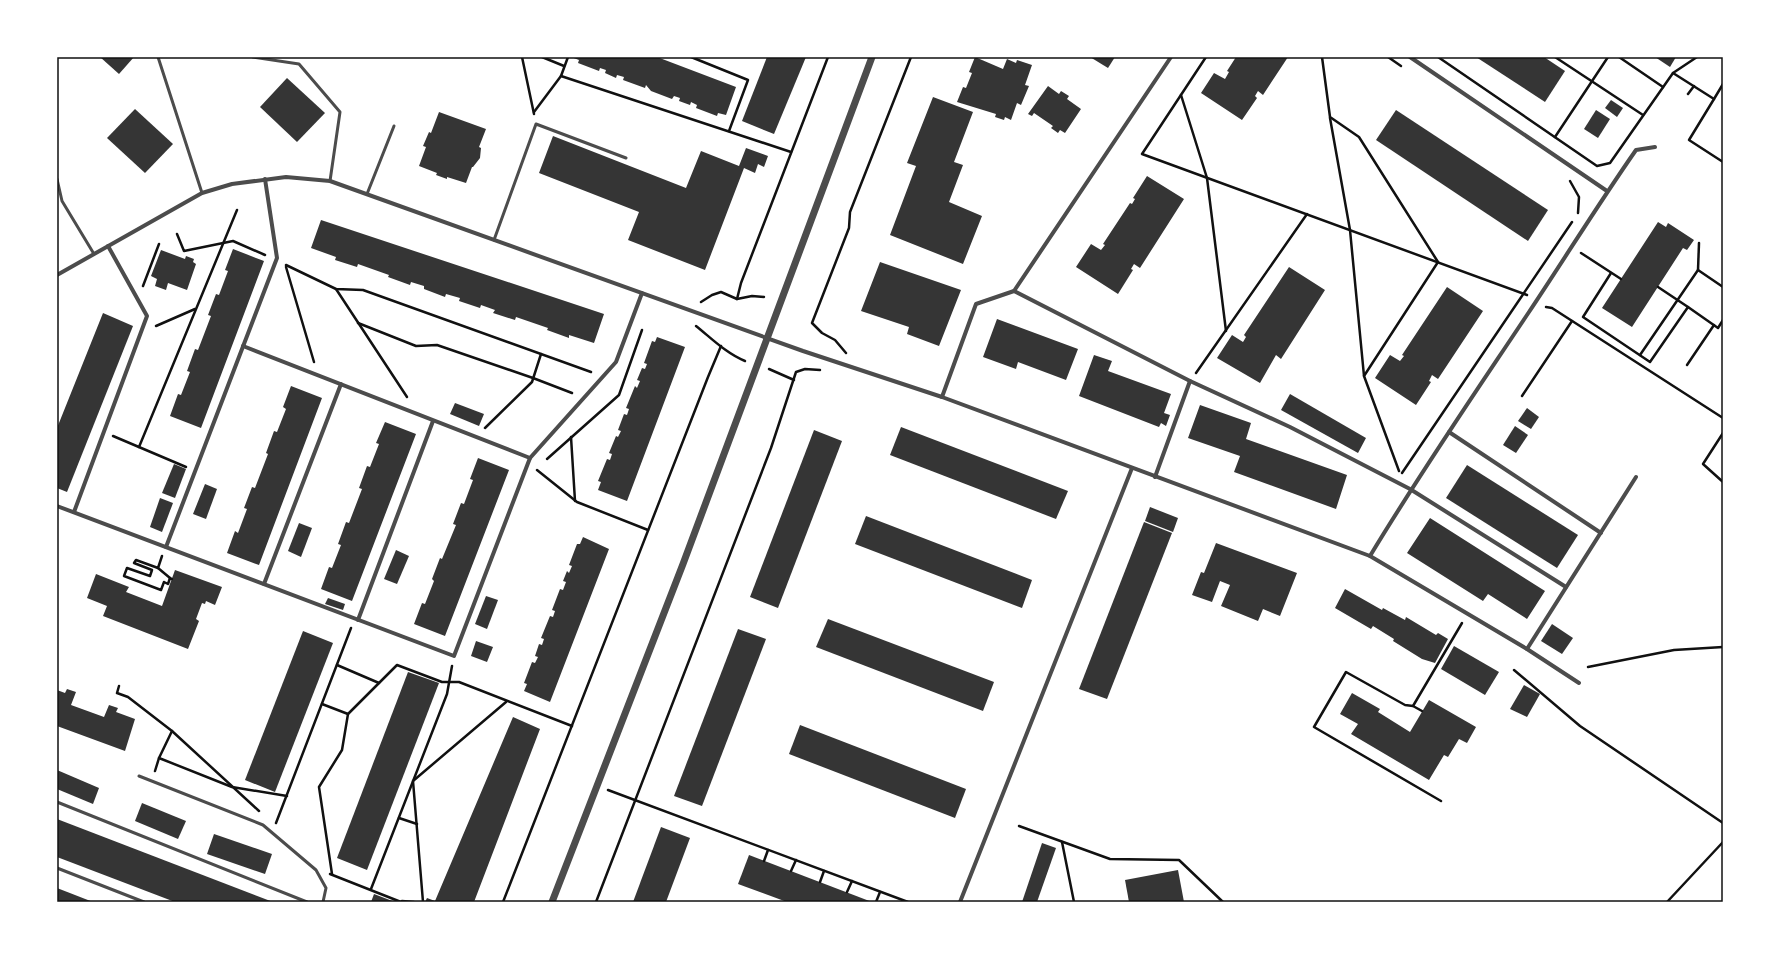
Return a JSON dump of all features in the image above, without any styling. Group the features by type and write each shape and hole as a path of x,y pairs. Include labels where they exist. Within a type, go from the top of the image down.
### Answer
{"street":[{"path":"552,902 683,564 872,57"},
{"path":"942,397 976,304 1014,291 1171,57"},
{"path":"1410,57 1607,192"},
{"path":"1370,556 1410,489 1636,150 1655,147"},
{"path":"57,275 202,193 232,184 286,177 330,181 642,293 942,397 1370,556 1527,649 1579,683"},
{"path":"166,547 276,260 265,179"},
{"path":"74,512 147,316 108,246"},
{"path":"1014,291 1190,381 1290,428 1410,489 1566,587"},
{"path":"57,506 454,656 529,460 616,362 642,293"},
{"path":"243,346 476,437 529,460"},
{"path":"1155,477 1190,381"},
{"path":"264,584 341,384"},
{"path":"357,619 433,421"},
{"path":"1449,432 1600,533"},
{"path":"960,902 1132,468"},
{"path":"1527,649 1636,478"}],"lane":[{"path":"158,57 202,193"},
{"path":"252,57 299,64 340,112 330,181"},
{"path":"494,240 536,124 626,158"},
{"path":"367,194 394,126"},
{"path":"57,179 62,201 94,254"},
{"path":"139,776 263,825 316,870 326,888 323,902"},
{"path":"57,802 307,902"},
{"path":"57,868 144,902"}],"path":[{"path":"522,57 536,124"},
{"path":"542,57 564,66"},
{"path":"534,113 561,76 568,57"},
{"path":"691,57 748,80 729,131"},
{"path":"737,299 741,283 828,57"},
{"path":"859,369 835,340 822,333 812,323 849,228 850,212 911,57"},
{"path":"1206,57 1142,154 1524,293 1572,320 1723,418"},
{"path":"1322,57 1330,118 1350,230 1364,376 1401,475 1578,212 1579,197 1572,183 1566,178"},
{"path":"1388,57 1408,70"},
{"path":"1438,57 1597,166 1610,163 1673,73 1698,57"},
{"path":"1555,57 1643,115"},
{"path":"1555,137 1608,57"},
{"path":"1619,57 1663,87"},
{"path":"1673,73 1714,99"},
{"path":"561,76 791,152"},
{"path":"1723,84 1688,140 1723,162"},
{"path":"1688,94 1694,86"},
{"path":"1181,94 1207,178 1226,331"},
{"path":"1330,118 1359,137 1438,262"},
{"path":"139,447 237,210"},
{"path":"1190,381 1307,214"},
{"path":"176,234 184,251 233,240 336,289 363,290 603,376"},
{"path":"1640,355 1698,270 1699,243"},
{"path":"138,299 160,244"},
{"path":"1581,254 1621,279"},
{"path":"1364,376 1438,262"},
{"path":"285,264 318,376"},
{"path":"1698,270 1723,287"},
{"path":"1611,273 1583,317 1650,362 1688,307"},
{"path":"1658,287 1718,328 1723,320"},
{"path":"336,289 418,414"},
{"path":"689,309 712,295 721,292 737,299 752,296 764,297"},
{"path":"141,332 196,309"},
{"path":"1522,396 1572,320"},
{"path":"358,323 416,346 437,344 584,398"},
{"path":"1687,365 1714,325"},
{"path":"536,468 619,395 644,326"},
{"path":"504,902 721,346"},
{"path":"476,437 532,382 541,354"},
{"path":"596,902 771,448 796,372"},
{"path":"104,432 195,471"},
{"path":"1723,433 1703,464 1723,482"},
{"path":"571,437 576,501"},
{"path":"529,460 536,468 576,501 648,530"},
{"path":"158,568 163,554"},
{"path":"136,560 158,568 171,578 168,584 164,582 161,590 124,576 127,568 150,576 152,570 134,564 136,560"},
{"path":"1413,706 1468,614"},
{"path":"270,820 275,825 337,665 357,619"},
{"path":"1588,667 1674,650 1723,647"},
{"path":"371,889 448,694 454,656"},
{"path":"337,665 379,683"},
{"path":"332,874 319,787 342,750 348,714 397,665 442,682 458,682 506,702 572,726"},
{"path":"1514,670 1580,726 1723,823"},
{"path":"1422,711 1413,706 1405,705 1346,672 1314,727 1440,801"},
{"path":"119,686 117,692 128,697 172,731 264,815"},
{"path":"414,781 506,702"},
{"path":"322,704 348,714"},
{"path":"172,731 160,758 232,787 286,796"},
{"path":"414,781 423,902"},
{"path":"608,790 908,902"},
{"path":"399,818 417,824"},
{"path":"1019,826 1110,859 1179,860 1223,902"},
{"path":"1062,842 1074,902"},
{"path":"1667,902 1723,842"},
{"path":"764,861 768,850"},
{"path":"791,871 796,860"},
{"path":"820,882 824,871"},
{"path":"328,873 401,901 414,902"},
{"path":"847,892 852,881"},
{"path":"876,902 880,892"}],"building":[{"path":"100,57 134,57 119,74"},
{"path":"571,57 657,57 736,87 726,115 718,113 717,116 696,108 697,105 691,102 690,105 679,101 680,98 674,96 672,99 651,91 646,85 645,88 623,80 624,77 617,75 616,78 605,73 606,70 600,68 599,71 578,63 579,60"},
{"path":"767,57 806,57 774,134 742,121"},
{"path":"975,57 1003,69 1007,59 1016,63 1017,60 1032,65 1025,85 1029,86 1021,105 1017,103 1011,120 1005,117 1004,120 995,117 996,114 957,102 963,87 966,88 972,73 969,72"},
{"path":"1090,57 1115,57 1108,68"},
{"path":"1236,57 1288,57 1263,95 1258,91 1255,96 1257,98 1242,120 1201,93 1214,73 1225,79 1229,72 1227,71"},
{"path":"1476,57 1544,57 1565,71 1545,102"},
{"path":"1655,57 1676,57 1670,67"},
{"path":"287,78 325,113 297,142 260,107"},
{"path":"1048,86 1059,94 1061,91 1069,96 1067,99 1081,109 1065,133 1060,130 1058,133 1051,128 1053,126 1034,113 1032,116 1028,114"},
{"path":"933,97 973,112 954,162 963,165 949,202 982,216 963,264 890,235 916,166 907,163"},
{"path":"1611,100 1623,108 1617,117 1605,108"},
{"path":"135,109 173,144 145,173 107,138"},
{"path":"1396,110 1548,210 1528,241 1376,140"},
{"path":"1596,110 1610,119 1598,138 1584,129"},
{"path":"439,112 486,129 479,147 481,148 480,158 472,167 466,183 447,177 447,179 436,175 437,173 419,166 426,147 423,146 429,132 431,133"},
{"path":"553,136 686,188 701,151 739,166 746,148 768,156 764,167 758,164 755,173 744,168 705,270 628,240 639,212 539,173"},
{"path":"1147,176 1184,199 1140,268 1134,264 1131,269 1133,270 1118,294 1076,267 1091,244 1101,250 1105,245 1103,244 1130,203 1132,204 1135,199 1133,198"},
{"path":"321,220 604,314 594,343 569,335 569,338 547,330 548,328 516,317 515,320 493,313 495,310 481,305 480,308 459,301 460,298 446,294 445,297 424,289 424,286 411,282 410,285 388,277 389,275 358,264 357,267 335,260 336,257 311,248"},
{"path":"1658,222 1666,227 1668,223 1694,240 1687,250 1683,248 1632,327 1602,308"},
{"path":"233,249 264,261 201,428 170,416 178,394 181,395 190,372 187,371 195,349 198,350 211,316 208,315 216,294 219,295 228,271 225,270"},
{"path":"161,250 185,259 186,256 194,259 193,262 196,264 187,290 168,283 166,290 155,286 157,279 151,276"},
{"path":"880,262 961,290 939,346 907,334 909,327 861,311"},
{"path":"1289,267 1325,290 1281,359 1276,355 1260,383 1217,358 1232,335 1243,342 1246,337 1244,335"},
{"path":"1447,287 1483,311 1438,379 1432,375 1429,381 1431,382 1416,405 1375,378 1390,355 1400,361 1404,356 1402,355"},
{"path":"103,313 133,326 67,492 57,488 57,428"},
{"path":"997,319 1078,349 1066,380 1018,362 1016,369 983,357"},
{"path":"657,337 685,347 627,501 598,490 601,482 598,481 607,459 610,460 612,454 609,453 616,436 618,437 621,431 618,430 624,414 627,415 629,409 626,408 635,386 637,388 640,381 637,380 642,368 645,369 647,364 644,363 652,341 655,342"},
{"path":"1094,355 1112,361 1108,371 1171,394 1164,413 1170,415 1166,426 1161,423 1159,427 1079,396"},
{"path":"291,386 322,398 259,565 227,553 235,531 238,533 247,509 244,508 252,487 255,488 268,454 266,453 274,431 277,432 286,409 283,407"},
{"path":"1290,394 1366,438 1358,453 1281,410"},
{"path":"455,403 484,414 479,426 450,414"},
{"path":"1200,405 1251,423 1246,439 1347,475 1336,509 1234,472 1240,456 1188,438"},
{"path":"1527,408 1539,417 1531,429 1518,421"},
{"path":"385,422 416,434 352,601 321,589 329,567 332,568 341,545 338,544 346,522 349,523 362,489 359,488 367,466 370,467 379,444 376,443"},
{"path":"1515,426 1528,435 1516,453 1503,445"},
{"path":"901,427 1068,491 1056,519 890,455"},
{"path":"814,430 842,441 778,608 750,597"},
{"path":"478,458 509,470 445,636 414,624 422,603 425,604 434,581 432,579 440,558 442,559 456,525 453,524 461,503 464,504 473,480 470,479"},
{"path":"174,464 186,469 175,498 162,493"},
{"path":"1467,465 1578,535 1557,568 1446,498"},
{"path":"205,484 217,489 206,519 193,514"},
{"path":"160,498 173,503 162,532 150,527"},
{"path":"1150,507 1178,518 1173,532 1145,521"},
{"path":"866,516 1032,580 1022,608 855,544"},
{"path":"1430,518 1545,591 1527,619 1488,594 1483,601 1407,553"},
{"path":"1144,522 1172,533 1107,699 1079,689"},
{"path":"299,523 312,528 301,557 288,551"},
{"path":"583,537 609,549 550,702 524,691 527,684 524,683 532,662 535,663 538,657 535,656 539,644 542,645 544,639 541,638 550,616 553,617 555,611 552,610 560,589 563,590 566,582 563,581 567,571 569,573 572,566 569,565 577,544 580,544"},
{"path":"1216,543 1297,573 1280,616 1263,609 1258,621 1221,606 1230,585 1220,581 1212,602 1192,595 1201,572 1204,573"},
{"path":"396,550 409,556 397,584 384,579"},
{"path":"175,570 222,587 215,605 206,601 205,604 202,603 196,619 199,621 188,649 103,616 107,606 87,598 96,574 129,587 126,592 162,606"},
{"path":"1345,589 1382,610 1383,608 1405,620 1406,617 1436,635 1438,633 1448,639 1435,663 1422,659 1393,641 1394,639 1373,626 1371,629 1335,608"},
{"path":"486,596 498,600 487,629 475,624"},
{"path":"328,598 345,604 343,610 325,604"},
{"path":"828,619 994,682 983,711 816,647"},
{"path":"1552,624 1573,638 1562,654 1541,641"},
{"path":"738,629 766,639 702,806 674,796"},
{"path":"303,631 333,643 275,792 245,780"},
{"path":"476,641 493,647 487,662 471,656"},
{"path":"1454,646 1499,672 1485,695 1441,669"},
{"path":"408,672 439,683 367,870 337,858"},
{"path":"1524,685 1540,694 1527,717 1510,709"},
{"path":"67,689 76,692 71,705 104,717 109,705 118,708 116,712 135,719 125,751 57,726 57,690 65,693"},
{"path":"1352,693 1380,709 1378,712 1410,732 1429,700 1476,727 1467,743 1459,739 1448,757 1444,755 1429,780 1351,734 1358,724 1340,714"},
{"path":"513,717 540,729 474,902 425,902 427,898 435,901"},
{"path":"800,725 966,789 955,818 789,754"},
{"path":"57,770 99,788 93,804 57,789"},
{"path":"142,803 186,821 178,839 135,821"},
{"path":"57,819 273,902 175,902 57,857"},
{"path":"661,827 690,838 666,902 633,902"},
{"path":"214,834 272,854 265,874 207,854"},
{"path":"1042,843 1056,848 1037,902 1022,902"},
{"path":"749,855 872,902 787,902 738,884"},
{"path":"1178,870 1184,902 1129,902 1125,880"},
{"path":"57,888 93,902 57,902"},
{"path":"374,894 395,902 371,902"}]}
